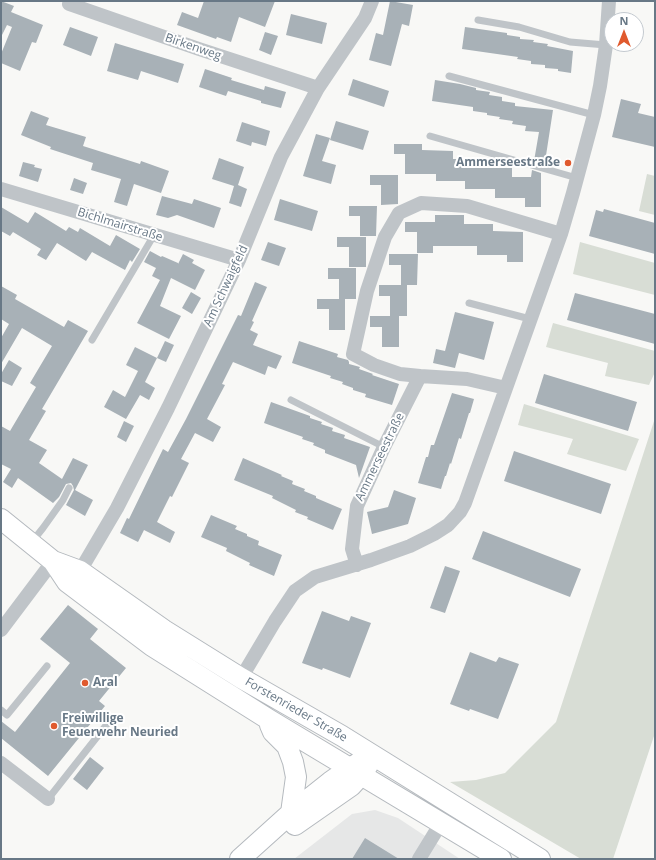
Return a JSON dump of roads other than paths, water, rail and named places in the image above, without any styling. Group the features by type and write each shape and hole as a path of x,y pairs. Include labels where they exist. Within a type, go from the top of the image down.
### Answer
{"main road":[{"name":"Forstenrieder Straße","path":"1,518 53,560 80,571 164,630 241,678 342,736 540,859"},
{"name":"Forstenrieder Straße","path":"53,560 67,582 152,646 268,719 501,859"},
{"path":"268,719 273,732 287,746 294,762 296,777 291,813"},
{"path":"240,859 291,813 330,782 356,771 373,756"},
{"path":"246,859 351,786 356,771"}],"street":[{"name":"Am Schwaigfeld","path":"80,571 117,508 239,260 281,157 318,88 365,18 372,1"},
{"path":"608,1 608,12"},
{"name":"Birkenweg","path":"69,4 318,88"},
{"path":"231,695 275,621 295,592 315,577 410,546 448,525 460,512 465,503 561,234 594,115 605,52"},
{"name":"Bichlmairstraße","path":"1,189 239,260"},
{"path":"506,388 467,379 400,374 374,365 353,354 368,290 385,237 399,213 421,203 467,206 561,234"},
{"name":"Ammerseestraße","path":"358,564 352,548 357,506 384,447 420,376"},
{"path":"1,630 53,560"},
{"path":"1,763 48,799"},
{"path":"419,859 441,822"}],"lane":[{"path":"478,20 519,27 570,42 604,45"},
{"path":"449,76 594,115"},
{"path":"430,136 577,178"},
{"path":"92,340 154,235"},
{"path":"469,303 530,320"},
{"path":"291,400 384,447"},
{"path":"31,543 63,500 69,488"},
{"path":"1,710 7,715 46,666"},
{"path":"48,799 108,723"}],"place":[{"name":"Ammerseestraße","path":"568,163"},
{"name":"Aral","path":"85,683"},
{"name":"Freiwillige Feuerwehr Neuried","path":"54,726"}]}
